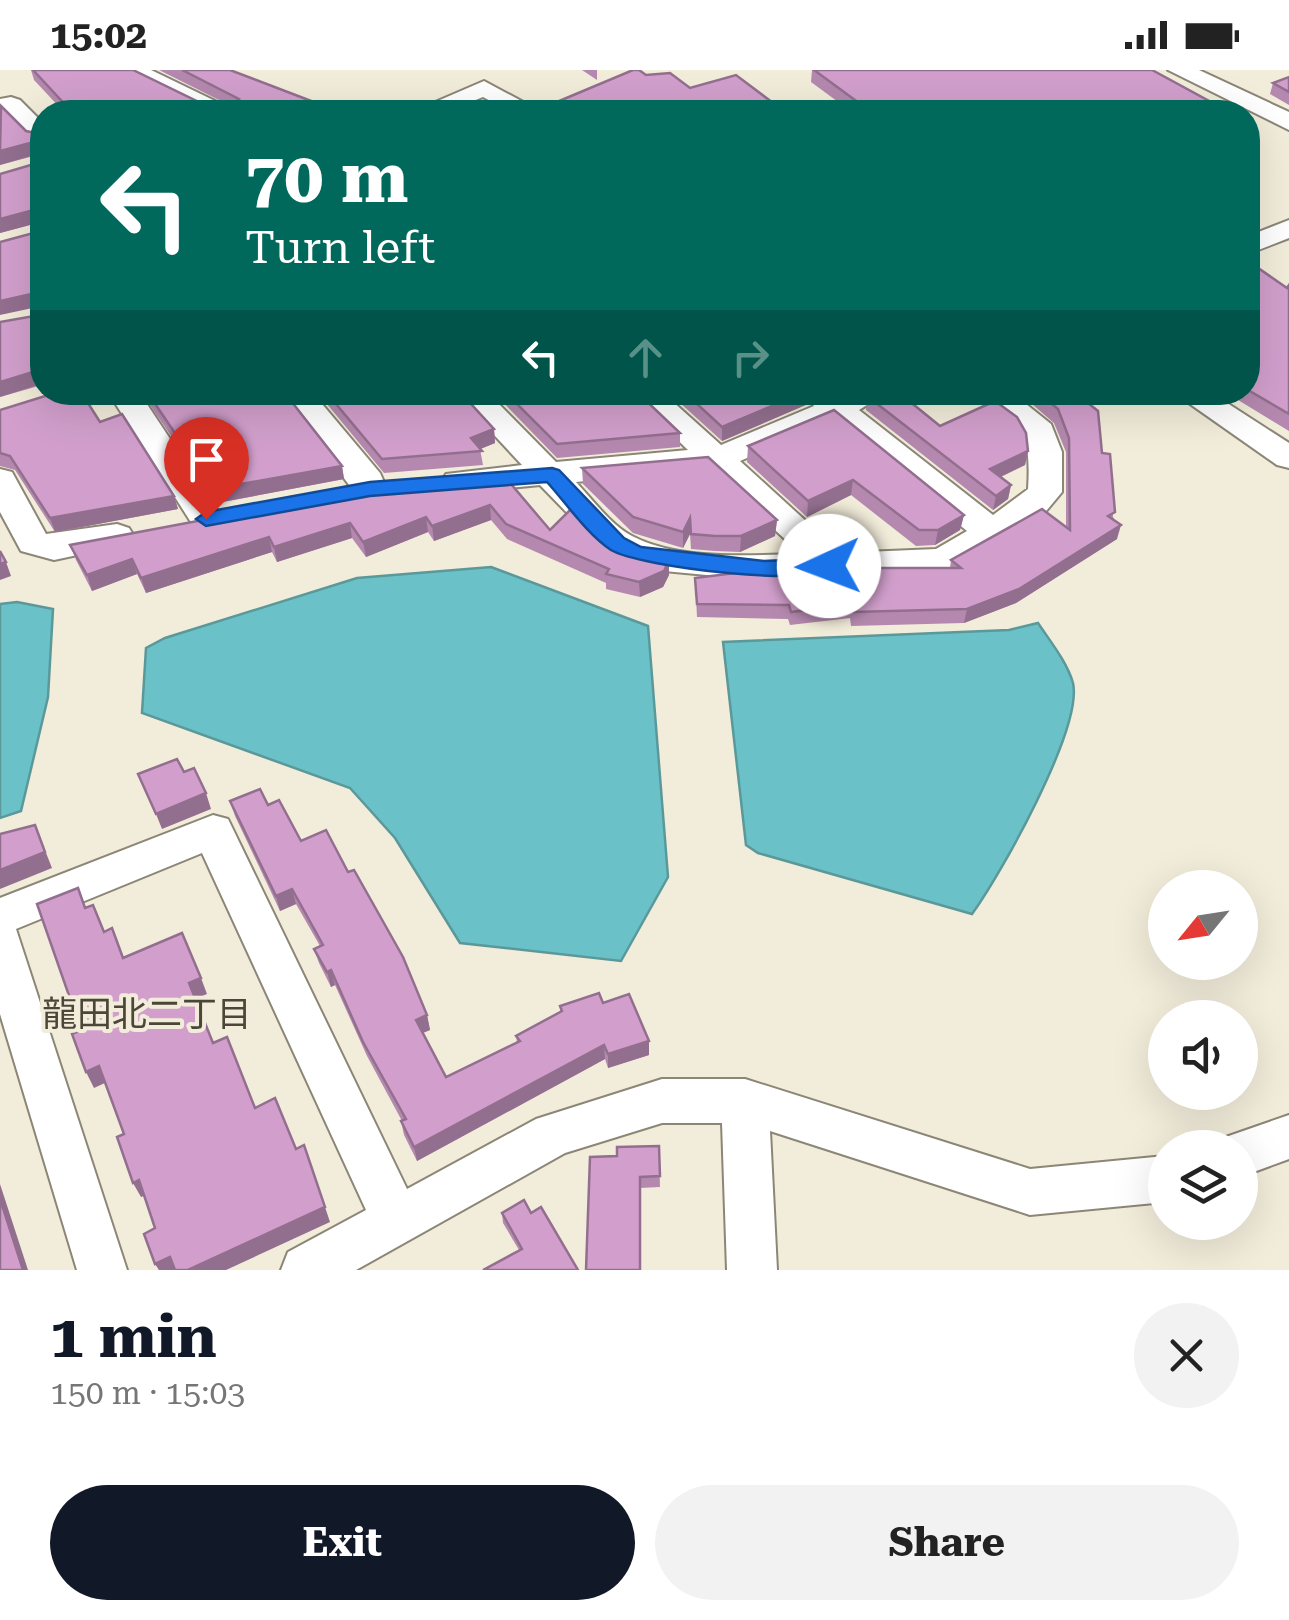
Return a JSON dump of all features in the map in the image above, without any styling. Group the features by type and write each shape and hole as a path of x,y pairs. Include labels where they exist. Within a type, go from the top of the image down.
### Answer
{"street":[{"path":"131,70 197,100"},
{"path":"1180,70 1245,100"},
{"path":"454,100 484,88 506,100"},
{"path":"0,107 11,106 30,124"},
{"path":"1260,107 1288,120"},
{"path":"1260,241 1289,228"},
{"path":"132,405 204,510 206,519"},
{"path":"306,405 368,481 370,489"},
{"path":"483,405 616,543 637,554 764,568 944,561 991,532 1045,492 1048,442 1039,428 1008,405"},
{"path":"658,405 827,558 829,566"},
{"path":"333,496 370,489 719,458 817,405"},
{"path":"832,405 991,532"},
{"path":"1208,405 1289,458"},
{"path":"0,480 10,518 33,543 54,548 242,512"},
{"path":"0,917 213,831 395,1218"},
{"path":"0,941 102,1270"},
{"path":"306,1270 395,1218 554,1135 662,1101 745,1101 1030,1192 1148,1181"},
{"path":"745,1101 752,1270"},
{"path":"1258,1148 1289,1137"}],"water":[{"path":"491,567 648,626 668,877 621,961 460,943 395,838 350,788 142,713 146,648 165,638 357,578"},
{"path":"17,602 53,609 48,697 21,811 0,818 0,604"},
{"path":"1038,623 1070,675 1073,704 1037,801 972,914 758,853 746,845 723,642 1009,630"}],"building":[{"path":"33,70 133,70 195,100 61,100"},
{"path":"182,70 230,70 309,100 238,100"},
{"path":"639,70 646,75 670,73 690,88 736,75 769,100 562,100"},
{"path":"814,70 1152,70 1207,100 855,100"},
{"path":"1289,77 1289,92 1273,83"},
{"path":"1,106 30,132 30,143 0,151"},
{"path":"30,165 30,211 0,219 0,174"},
{"path":"30,234 30,294 0,301 0,242"},
{"path":"1260,269 1287,288 1289,285 1289,414 1260,397"},
{"path":"30,317 30,373 0,382 0,322"},
{"path":"30,401 30,405 89,405 100,422 122,414 174,496 50,518 10,456 0,453 0,410"},
{"path":"156,405 294,405 342,466 213,489"},
{"path":"337,405 472,405 494,429 471,438 482,451 382,459"},
{"path":"518,405 651,405 680,433 557,444"},
{"path":"698,405 774,405 722,427"},
{"path":"879,405 914,405 940,426 986,405 1000,405 1017,417 1026,433 1028,451 990,469 1011,485 996,496"},
{"path":"1053,405 1090,405 1098,411 1102,453 1110,454 1115,512 1108,516 1121,525 1019,589 967,609 853,612 852,604 791,612 789,605 697,604 695,578 775,568 961,568 951,560 1042,509 1070,530 1069,438"},
{"path":"834,410 964,515 938,530 919,530 853,480 808,501 748,446"},
{"path":"708,457 777,520 741,536 715,536 691,534 690,518 683,532 633,517 582,468"},
{"path":"505,477 550,530 572,508 602,539 669,560 664,571 639,582 606,574 609,569 506,524 490,505 432,526 426,517 363,542 350,523 274,547 269,537 141,578 132,559 87,575 70,545 368,489"},
{"path":"177,759 184,772 194,768 206,793 156,814 138,774"},
{"path":"260,789 268,805 279,800 301,841 326,830 348,872 354,870 403,957 427,1015 416,1020 446,1077 520,1041 516,1036 562,1011 560,1006 599,993 603,1003 629,994 649,1041 608,1054 604,1045 414,1147 401,1121 406,1119 363,1042 331,970 327,972 314,949 323,945 292,889 276,896 230,801"},
{"path":"35,825 45,852 0,870 0,834"},
{"path":"78,888 85,908 93,905 104,932 112,928 123,958 182,933 201,978 189,983 213,1043 227,1037 255,1108 275,1098 296,1149 304,1145 325,1207 188,1270 175,1270 170,1257 155,1264 144,1234 155,1228 139,1180 133,1183 117,1137 124,1134 99,1066 86,1072 72,1034 81,1030 37,904"},
{"path":"659,1146 660,1176 640,1177 640,1270 586,1270 590,1157 617,1156 617,1147"},
{"path":"0,1199 23,1270 0,1270"},
{"path":"524,1200 531,1213 541,1207 578,1270 483,1270 522,1249 502,1213"}],"district":[{"name":"龍田北二丁目","path":"147,1014"}],"route":[{"path":"206,519 370,489 552,475 616,543 637,554 764,568 829,566"}]}
